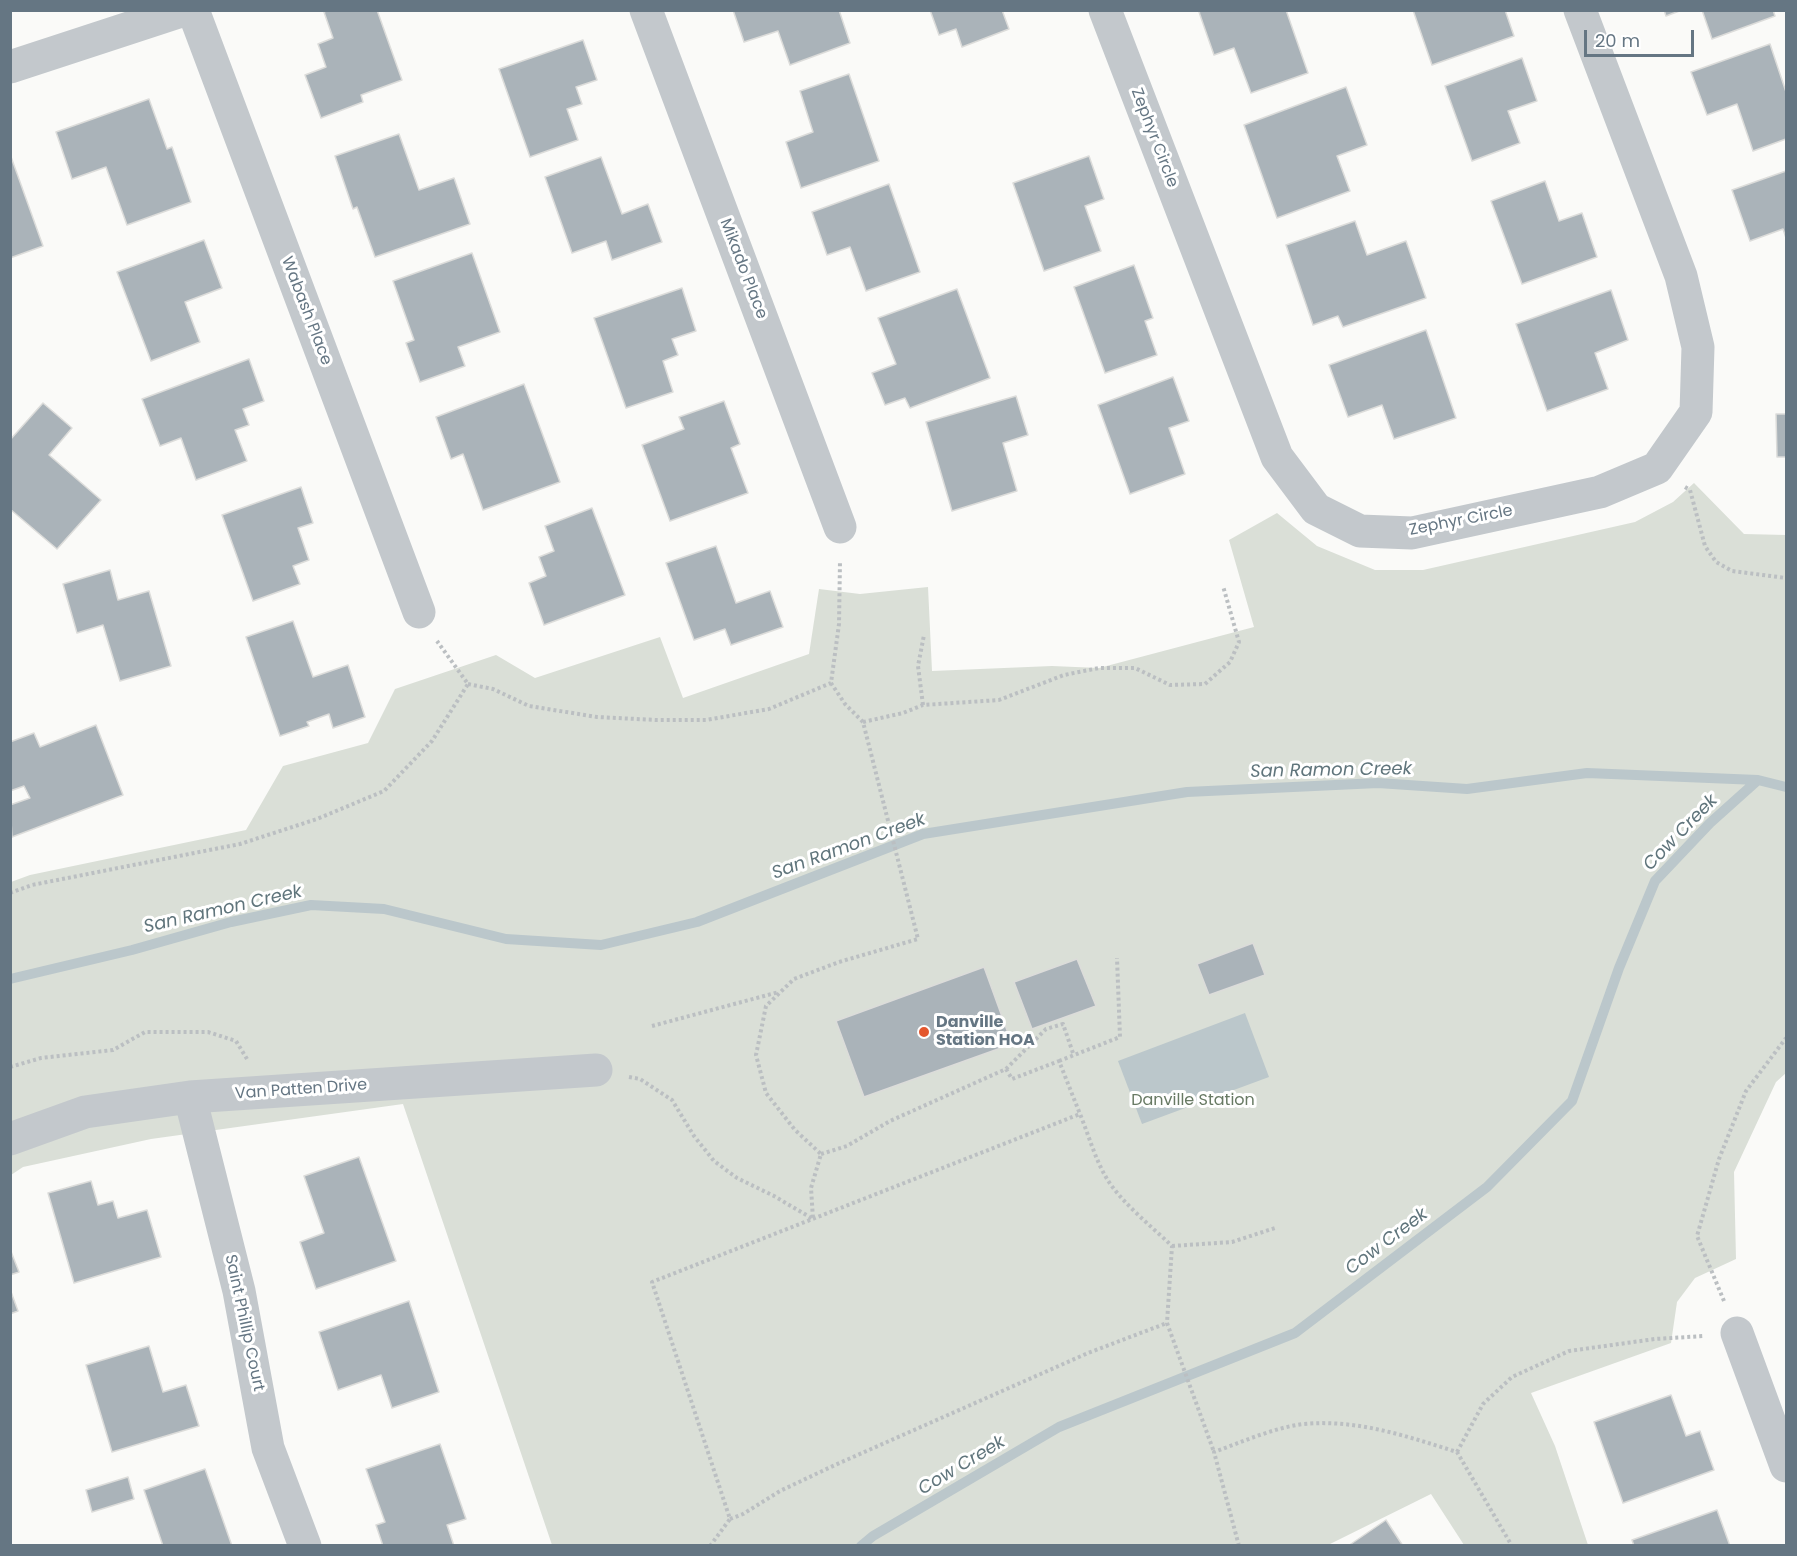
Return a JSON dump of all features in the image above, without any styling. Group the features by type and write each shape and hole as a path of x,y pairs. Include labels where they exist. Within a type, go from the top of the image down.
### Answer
{"street":[{"path":"10,67 184,10"},
{"name":"Wabash Place","path":"194,10 419,612"},
{"name":"Mikado Place","path":"646,10 840,527"},
{"name":"Zephyr Circle","path":"1105,10 1277,457 1316,509 1360,531 1412,533 1600,492 1657,468"},
{"path":"1580,10 1681,276 1698,346 1696,412 1657,468"},
{"name":"Van Patten Drive","path":"10,1139 85,1112 190,1097 596,1070"},
{"name":"Saint Phillip Court","path":"190,1097 239,1291 268,1448 305,1545"},
{"path":"1737,1333 1786,1466"}],"path":[{"path":"1657,468 1690,490 1705,546 1716,562 1732,571 1786,578"},
{"path":"821,1154 795,1130 766,1093 756,1055 766,1006 794,979 918,939 863,722 845,704 831,682 839,624 840,527"},
{"path":"863,722 903,713 923,705 999,700 1064,675 1099,668 1135,668 1170,685 1204,684 1230,662 1239,642 1223,586"},
{"path":"419,612 468,684 493,689 530,705 597,717 696,720 769,709 831,682"},
{"path":"923,705 918,666 924,635"},
{"path":"10,893 32,885 240,844 317,819 384,791 432,741 468,684"},
{"path":"1006,1069 1012,1079 1120,1037 1117,958"},
{"path":"652,1026 780,992"},
{"path":"821,1154 847,1146 890,1121 1006,1069 1046,1029 1063,1023 1074,1056"},
{"path":"10,1067 41,1058 113,1050 145,1032 208,1032 236,1041 247,1059 256,1093"},
{"path":"1457,1452 1483,1404 1512,1377 1569,1351 1655,1339 1737,1333 1697,1236 1719,1159 1746,1091 1786,1038"},
{"path":"1059,1061 1108,1181 1172,1246 1233,1242 1275,1228"},
{"path":"596,1070 640,1079 672,1100 694,1136 714,1161 737,1178 813,1219"},
{"path":"730,1519 652,1281 1080,1114"},
{"path":"813,1219 811,1188 821,1154"},
{"path":"1172,1246 1167,1323 1214,1452 1239,1545"},
{"path":"710,1545 730,1519 743,1514 780,1491 1088,1353 1167,1323"},
{"path":"1214,1452 1260,1435 1301,1425 1341,1424 1382,1429 1457,1452 1512,1545"}],"green space":[{"name":"Danville Station","path":"1694,483 1744,534 1786,535 1786,1073 1776,1082 1734,1172 1736,1259 1695,1278 1677,1302 1671,1343 1531,1393 1555,1446 1588,1545 1464,1545 1431,1494 1328,1545 552,1545 403,1104 151,1139 23,1167 11,1175 11,882 30,875 246,830 283,766 368,743 395,689 496,655 535,678 660,637 683,698 809,654 819,589 860,594 928,587 932,671 1052,666 1099,668 1254,627 1229,540 1277,513 1317,546 1375,570 1423,570 1635,522 1673,502"}],"shaded area":[{"path":"1245,1013 1269,1077 1142,1124 1118,1061"}],"building":[{"path":"329,10 377,10 402,80 361,95 363,102 321,118 305,75 326,67 318,44 333,38 324,12"},
{"path":"733,10 839,10 850,43 790,65 778,31 744,42"},
{"path":"930,10 1002,10 1009,29 962,47 956,29 939,35"},
{"path":"1203,10 1286,10 1308,73 1251,93 1234,48 1214,55 1199,12"},
{"path":"1413,10 1505,10 1514,36 1432,65"},
{"path":"1664,10 1682,10 1666,16"},
{"path":"1702,10 1773,10 1775,16 1712,39"},
{"path":"583,40 597,80 576,87 582,104 567,109 578,140 530,157 499,69"},
{"path":"1770,44 1786,92 1786,139 1753,151 1737,104 1707,115 1691,72"},
{"path":"1522,58 1537,101 1508,111 1520,143 1472,161 1445,86"},
{"path":"849,74 879,161 801,188 786,142 813,132 800,91"},
{"path":"1346,87 1367,145 1337,156 1350,191 1277,218 1244,125"},
{"path":"149,99 167,149 172,147 191,202 127,225 106,167 72,179 56,132"},
{"path":"399,134 419,190 454,178 470,224 375,257 357,207 353,209 335,156"},
{"path":"10,154 43,246 10,258"},
{"path":"1089,156 1104,199 1085,206 1101,251 1044,271 1013,183"},
{"path":"601,157 622,214 648,204 662,242 612,260 606,241 572,253 545,177"},
{"path":"1786,171 1786,238 1783,229 1750,241 1732,190"},
{"path":"1545,181 1559,221 1582,213 1597,257 1522,284 1491,201"},
{"path":"889,184 920,272 866,291 850,247 827,255 812,212"},
{"path":"1355,221 1367,255 1406,241 1426,298 1343,327 1338,316 1313,325 1286,245"},
{"path":"204,240 222,288 185,302 200,342 151,361 117,272"},
{"path":"472,253 500,332 458,347 465,366 420,382 406,343 414,340 393,281"},
{"path":"1134,265 1153,318 1145,321 1157,355 1105,373 1074,287"},
{"path":"682,288 696,331 672,339 678,355 663,361 673,392 626,408 594,318"},
{"path":"957,289 990,378 910,408 905,398 885,405 872,373 896,364 878,318"},
{"path":"1611,290 1628,340 1595,353 1608,389 1547,411 1516,324"},
{"path":"1426,330 1456,418 1394,439 1382,405 1348,417 1329,365"},
{"path":"249,359 264,401 243,409 249,425 235,430 247,461 196,480 181,438 160,446 142,399"},
{"path":"1173,377 1189,421 1169,428 1185,474 1130,494 1098,405"},
{"path":"524,384 560,482 483,510 463,454 451,459 436,417"},
{"path":"1016,396 1028,435 1003,443 1017,491 952,511 926,422"},
{"path":"724,401 740,444 731,448 748,493 670,521 642,445 684,429 679,417"},
{"path":"43,403 72,428 49,455 101,500 57,549 10,509 10,440"},
{"path":"1776,414 1786,414 1786,457 1777,457"},
{"path":"301,487 313,523 298,528 309,560 293,566 300,584 253,601 222,515"},
{"path":"592,508 625,595 544,625 529,583 546,576 539,557 554,551 545,526"},
{"path":"716,546 736,603 770,591 783,627 731,645 725,629 694,640 666,563"},
{"path":"110,570 118,600 149,591 171,666 120,681 103,625 77,633 63,584"},
{"path":"293,621 313,677 348,665 365,717 333,728 329,714 307,722 309,726 280,736 246,637"},
{"path":"96,725 123,795 12,837 10,805 30,798 24,786 10,791 10,742 34,733 40,747"},
{"path":"1253,943 1265,975 1209,995 1197,964"},
{"path":"1077,959 1096,1006 1032,1029 1014,982"},
{"name":"Danville Station HOA","path":"984,967 1012,1044 864,1097 836,1021"},
{"path":"359,1157 396,1261 316,1289 300,1242 324,1233 304,1176"},
{"path":"91,1181 98,1205 113,1201 118,1218 147,1210 161,1257 74,1283 48,1193"},
{"path":"10,1249 19,1272 10,1275"},
{"path":"10,1289 18,1311 10,1314"},
{"path":"409,1301 439,1392 392,1408 381,1375 338,1390 319,1332"},
{"path":"149,1346 163,1392 186,1385 199,1426 112,1452 86,1365"},
{"path":"1671,1395 1686,1436 1700,1431 1714,1470 1623,1503 1594,1422"},
{"path":"440,1444 466,1519 447,1525 454,1546 383,1546 376,1525 385,1522 366,1469"},
{"path":"205,1469 232,1546 163,1546 144,1490"},
{"path":"128,1477 134,1499 92,1512 86,1490"},
{"path":"1717,1510 1730,1546 1634,1546 1632,1540"},
{"path":"1386,1520 1403,1546 1348,1546"}],"waterway":[{"name":"San Ramon Creek","path":"10,979 132,950 231,922 311,905 384,909 506,939 601,945 697,922 923,834 1187,792 1378,783 1467,789 1587,773 1758,780 1786,787"},
{"name":"Cow Creek","path":"861,1546 873,1536 1059,1427 1295,1333 1487,1187 1572,1101 1619,968 1655,881 1710,823 1758,780"}],"place":[{"name":"Danville Station HOA","path":"924,1032"}]}
